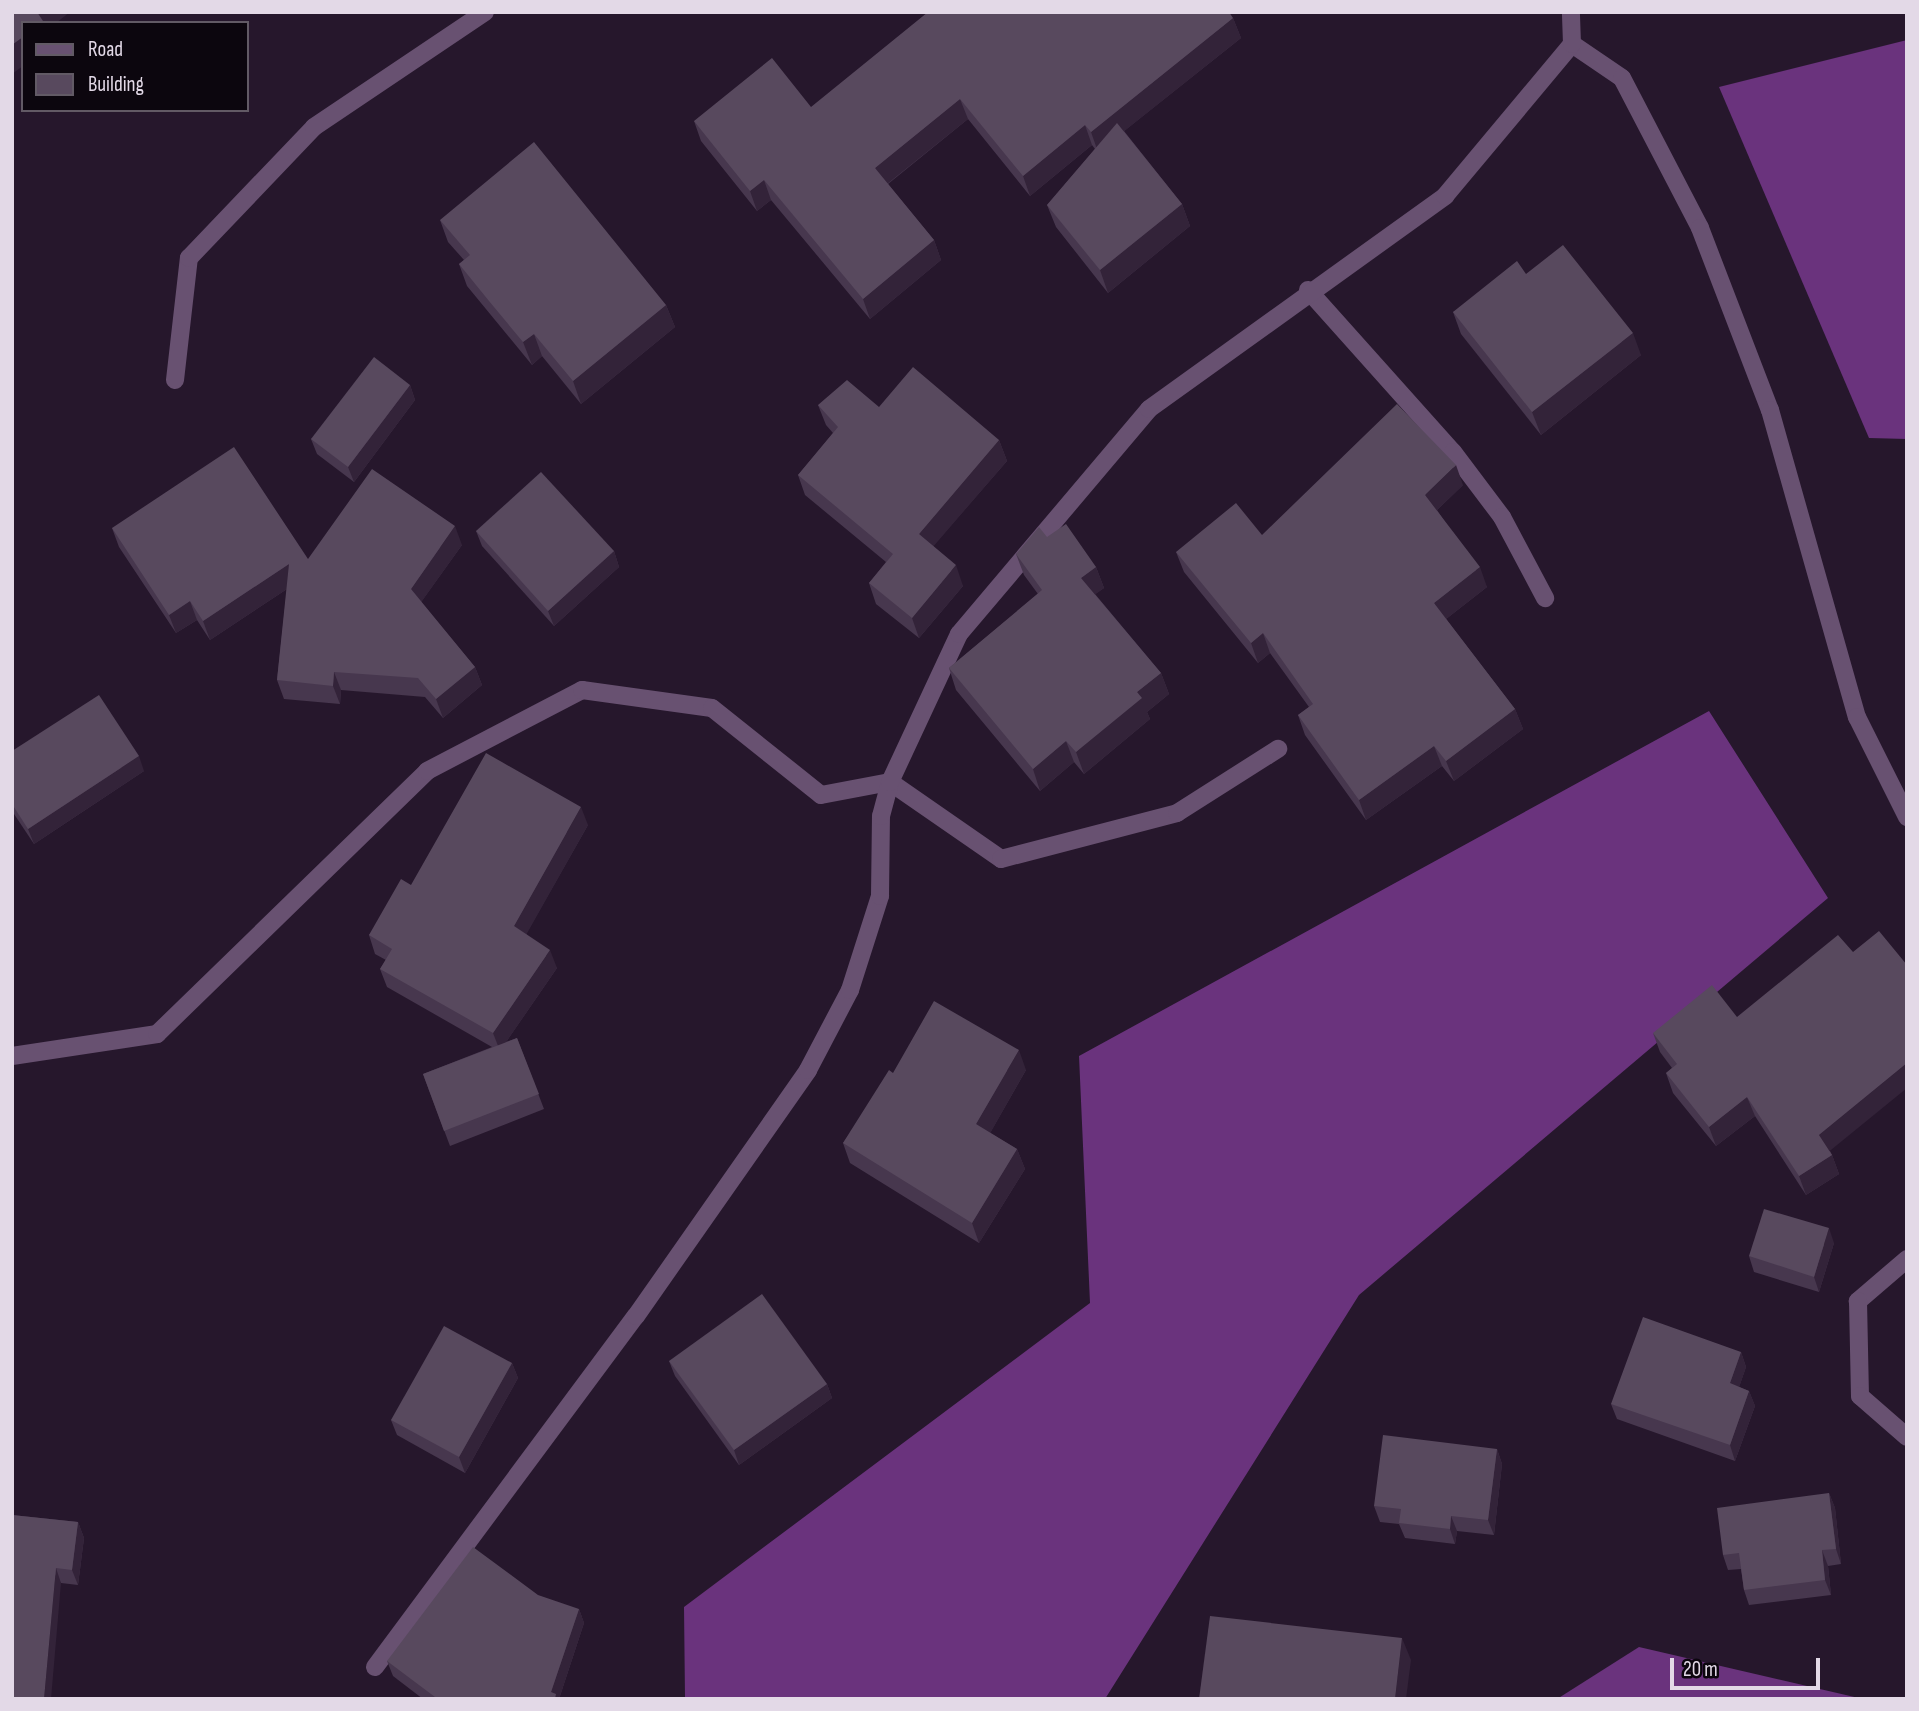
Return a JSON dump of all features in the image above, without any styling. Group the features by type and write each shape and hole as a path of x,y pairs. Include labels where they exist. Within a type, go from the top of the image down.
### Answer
{"street":[{"path":"175,380 189,258 314,127 485,12"},
{"path":"375,1668 636,1316 808,1070 850,990 880,896 881,816 890,782 959,634 1149,409 1308,290 1444,196 1572,44 1571,12"},
{"path":"1572,44 1622,78 1700,228 1770,410 1857,717 1907,817"},
{"path":"1308,290 1461,463 1502,516 1545,598"},
{"path":"12,1056 157,1034 427,771 582,690 712,708 821,795 890,782 1001,859 1177,813 1278,749"},
{"path":"1907,1259 1858,1301 1860,1396 1907,1437"}],"shaded area":[{"path":"1907,40 1907,439 1869,438 1719,87"},
{"path":"1709,711 1828,898 1359,1295 1105,1699 685,1699 684,1607 1090,1303 1079,1056"},
{"path":"1639,1647 1863,1699 1557,1699"}],"building":[{"path":"12,12 37,12 43,21 21,21 21,38 12,45"},
{"path":"928,12 1229,12 1233,18 1091,132 1085,125 1023,176 960,99 875,168 934,240 863,299 764,180 750,191 694,121 772,58 811,107"},
{"path":"1117,123 1182,204 1100,270 1047,205"},
{"path":"534,142 666,305 573,381 534,334 523,342 489,301 459,264 470,255 440,220"},
{"path":"1563,245 1633,333 1532,412 1453,312 1517,261 1526,274"},
{"path":"374,357 410,385 348,467 311,439"},
{"path":"913,367 999,440 919,534 956,565 912,618 869,583 893,554 798,475 838,427 818,405 847,380 879,407"},
{"path":"1397,404 1456,465 1425,495 1480,567 1434,603 1515,709 1446,761 1434,746 1359,800 1298,715 1313,704 1263,633 1251,643 1176,552 1236,503 1262,535"},
{"path":"234,447 308,559 372,469 455,526 411,589 475,667 436,699 418,678 334,672 333,686 277,680 289,564 203,621 190,601 169,615 112,528"},
{"path":"541,472 614,551 548,611 476,531"},
{"path":"1066,524 1096,567 1081,578 1161,673 1137,692 1142,698 1076,752 1066,741 1033,769 949,668 1042,590 1016,554 1039,527 1047,537"},
{"path":"99,695 139,756 28,829 12,804 12,751"},
{"path":"486,753 581,807 514,926 550,950 493,1033 380,969 392,949 369,935 401,879 411,885"},
{"path":"1879,931 1907,965 1907,1063 1819,1135 1832,1155 1799,1176 1747,1097 1709,1127 1666,1073 1677,1064 1653,1033 1712,985 1737,1017 1838,935 1853,952"},
{"path":"934,1001 1019,1050 976,1124 1017,1149 972,1223 843,1143 889,1070 893,1073"},
{"path":"517,1038 539,1094 444,1131 423,1074"},
{"path":"1764,1209 1829,1228 1814,1277 1749,1256"},
{"path":"762,1294 827,1384 734,1450 669,1361"},
{"path":"1643,1317 1741,1352 1730,1383 1749,1391 1730,1445 1611,1404"},
{"path":"444,1326 512,1363 459,1457 391,1420"},
{"path":"1383,1435 1497,1449 1488,1520 1451,1516 1450,1529 1399,1523 1401,1509 1374,1506"},
{"path":"1829,1493 1836,1549 1822,1550 1825,1580 1744,1590 1739,1553 1723,1555 1717,1508"},
{"path":"12,1515 78,1522 72,1570 56,1568 44,1699 12,1699"},
{"path":"473,1547 538,1595 579,1609 551,1692 556,1694 555,1699 434,1699 435,1697 387,1661"},
{"path":"1210,1616 1402,1638 1395,1699 1199,1699"}]}
